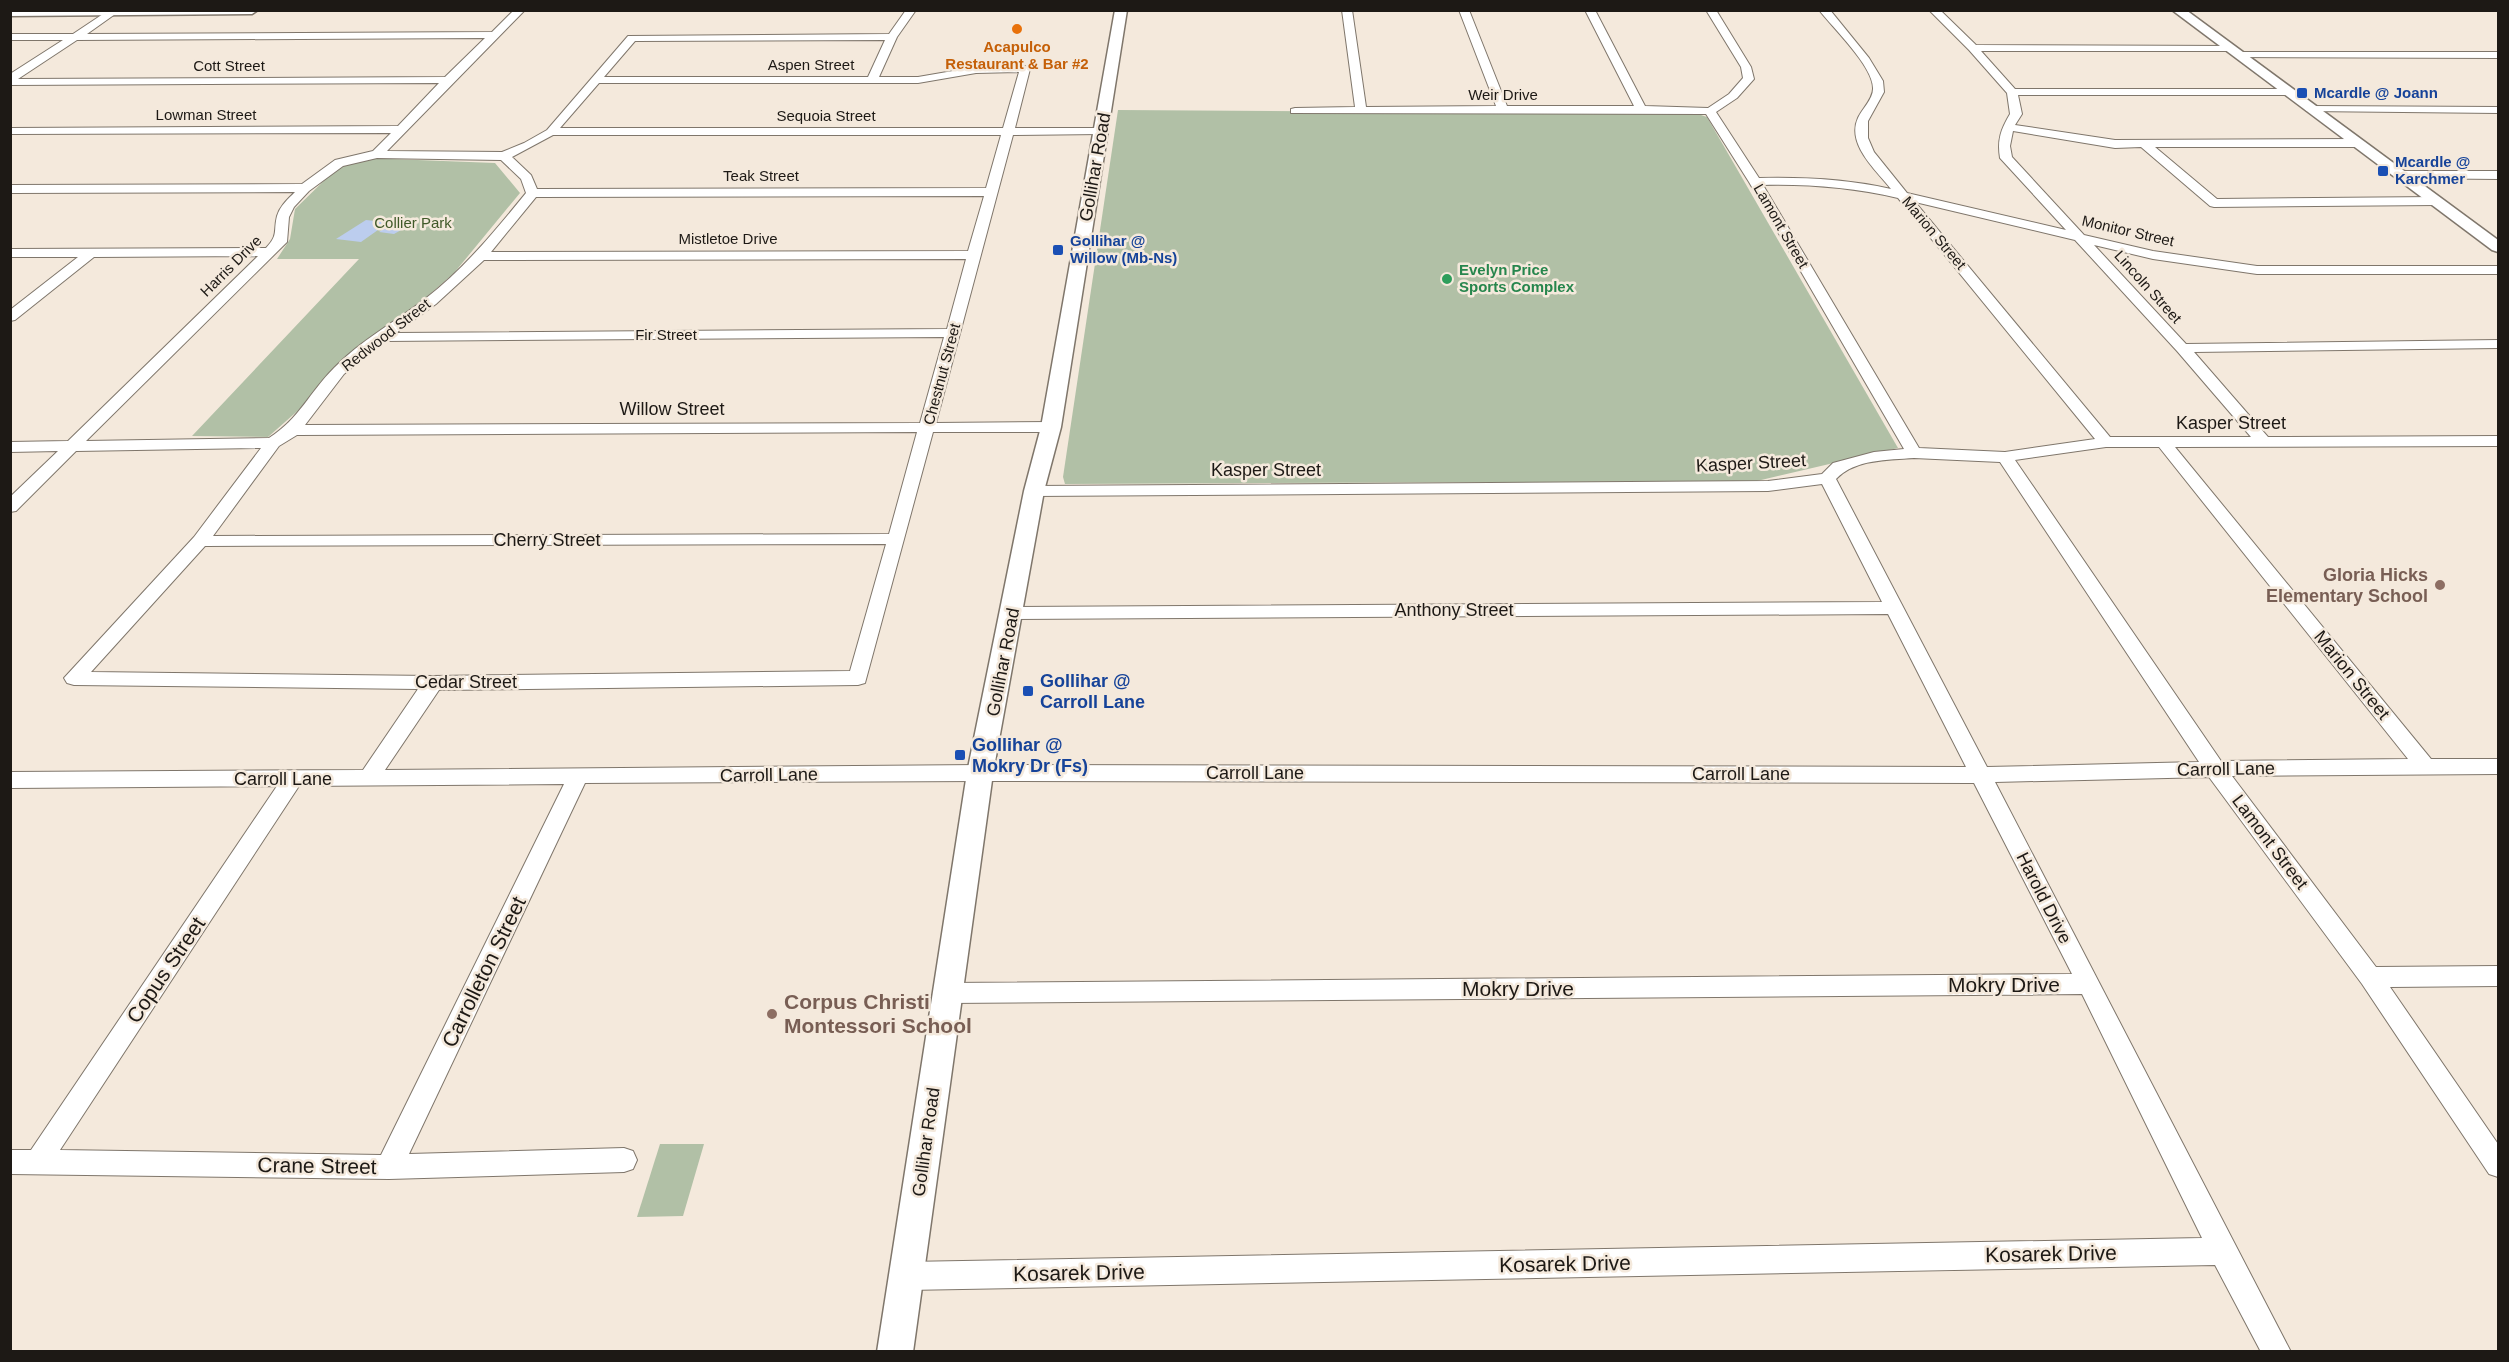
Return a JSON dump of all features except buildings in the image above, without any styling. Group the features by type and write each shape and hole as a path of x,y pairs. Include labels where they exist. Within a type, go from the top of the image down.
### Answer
{"main road":[{"path":"10,12 252,10"},
{"name":"Gollihar Road","path":"895,1352 980,773 1013,613 1034,491 1051,427 1121,10"},
{"path":"2178,10 2499,247"}],"street":[{"path":"377,154 520,10"},
{"path":"872,80 891,37 910,10"},
{"path":"1347,10 1361,111"},
{"path":"1464,10 1503,110"},
{"path":"1590,10 1641,109"},
{"path":"1710,111 1733,96 1749,79 1746,67 1711,10"},
{"name":"Marion Street","path":"1824,10 1870,65 1877,79 1879,92 1860,121 1860,134 1868,153 2106,442"},
{"path":"1934,10 1973,48 2012,92 2288,92"},
{"path":"10,80 113,12"},
{"path":"10,38 495,35"},
{"path":"377,154 504,156 552,132 632,38 891,37"},
{"path":"1973,48 2499,55"},
{"name":"Aspen Street","path":"595,80 918,80 976,70 1026,69"},
{"name":"Chestnut Street","path":"858,678 975,255 990,192 1026,69"},
{"name":"Cott Street","path":"10,80 448,80"},
{"name":"Lincoln Street","path":"2012,92 2016,114 2007,127 2003,142 2006,158 2182,348 2265,443"},
{"name":"Weir Drive","path":"1295,111 1641,109 1710,111"},
{"path":"2311,109 2499,110"},
{"name":"Lamont Street","path":"1710,111 1755,182 1914,453"},
{"path":"2007,127 2079,140 2145,145 2357,143"},
{"name":"Lowman Street","path":"10,131 402,129"},
{"name":"Sequoia Street","path":"552,132 1101,131"},
{"path":"2145,145 2214,203 2436,201"},
{"name":"Harris Drive","path":"10,507 270,252 282,239 283,217 288,206 305,188 339,163 377,154"},
{"path":"504,156 526,178 532,193"},
{"path":"2401,175 2499,175"},
{"name":"Monitor Street","path":"1755,182 1792,181 1872,188 2164,257 2257,270 2499,270"},
{"path":"10,189 305,188"},
{"name":"Teak Street","path":"532,193 990,192"},
{"name":"Redwood Street","path":"74,678 200,541 273,443 293,430 339,371 380,337 431,302 481,256 532,193"},
{"path":"10,317 92,252"},
{"path":"10,253 270,252"},
{"name":"Mistletoe Drive","path":"481,256 975,255"},
{"name":"Fir Street","path":"380,337 952,333"},
{"path":"2182,348 2499,344"},
{"name":"Willow Street","path":"293,430 1051,427"},
{"name":"Kasper Street","path":"1034,491 1768,486 1827,478 1839,466 1874,457 1914,453 2005,457 2106,442 2499,441"},
{"path":"10,447 273,443"},
{"name":"Marion Street","path":"2164,443 2426,767"},
{"name":"Lamont Street","path":"2005,457 2216,769 2370,977 2499,1165"},
{"name":"Harold Drive","path":"1827,478 2277,1352"},
{"name":"Cherry Street","path":"200,541 895,539"},
{"name":"Anthony Street","path":"1013,613 1895,608"},
{"name":"Cedar Street","path":"74,678 433,682 858,678"},
{"path":"368,779 433,682"},
{"name":"Carroll Lane","path":"10,780 980,773 1981,775 2216,769 2499,766"},
{"name":"Carrolleton Street","path":"389,1167 578,777"},
{"name":"Copus Street","path":"38,1162 293,778"},
{"path":"2370,977 2499,976"},
{"name":"Mokry Drive","path":"947,993 2089,984"},
{"name":"Crane Street","path":"10,1162 389,1167 624,1160"},
{"name":"Kosarek Drive","path":"907,1276 2223,1251"}],"green space":[{"name":"Evelyn Price Sports Complex","path":"1118,110 1698,114 1707,117 1898,448 1757,481 1065,484 1063,477"},
{"name":"Collier Park","path":"366,158 495,163 520,193 454,273 268,437 192,436 359,259 277,259 290,239 295,209 340,165"},
{"path":"660,1144 704,1144 683,1216 637,1217"}],"water":[{"path":"366,220 410,225 394,234 379,232 387,226 385,225 361,242 336,239"}],"place":[{"name":"Acapulco Restaurant & Bar #2","path":"1017,29"},
{"name":"Mcardle @ Joann","path":"2302,93"},
{"name":"Mcardle @ Karchmer","path":"2383,171"},
{"name":"Gollihar @ Willow (Mb-Ns)","path":"1058,250"},
{"name":"Evelyn Price Sports Complex","path":"1447,279"},
{"name":"Gloria Hicks Elementary School","path":"2440,585"},
{"name":"Gollihar @ Carroll Lane","path":"1028,691"},
{"name":"Gollihar @ Mokry Dr (Fs)","path":"960,755"},
{"name":"Corpus Christi Montessori School","path":"772,1014"}]}
